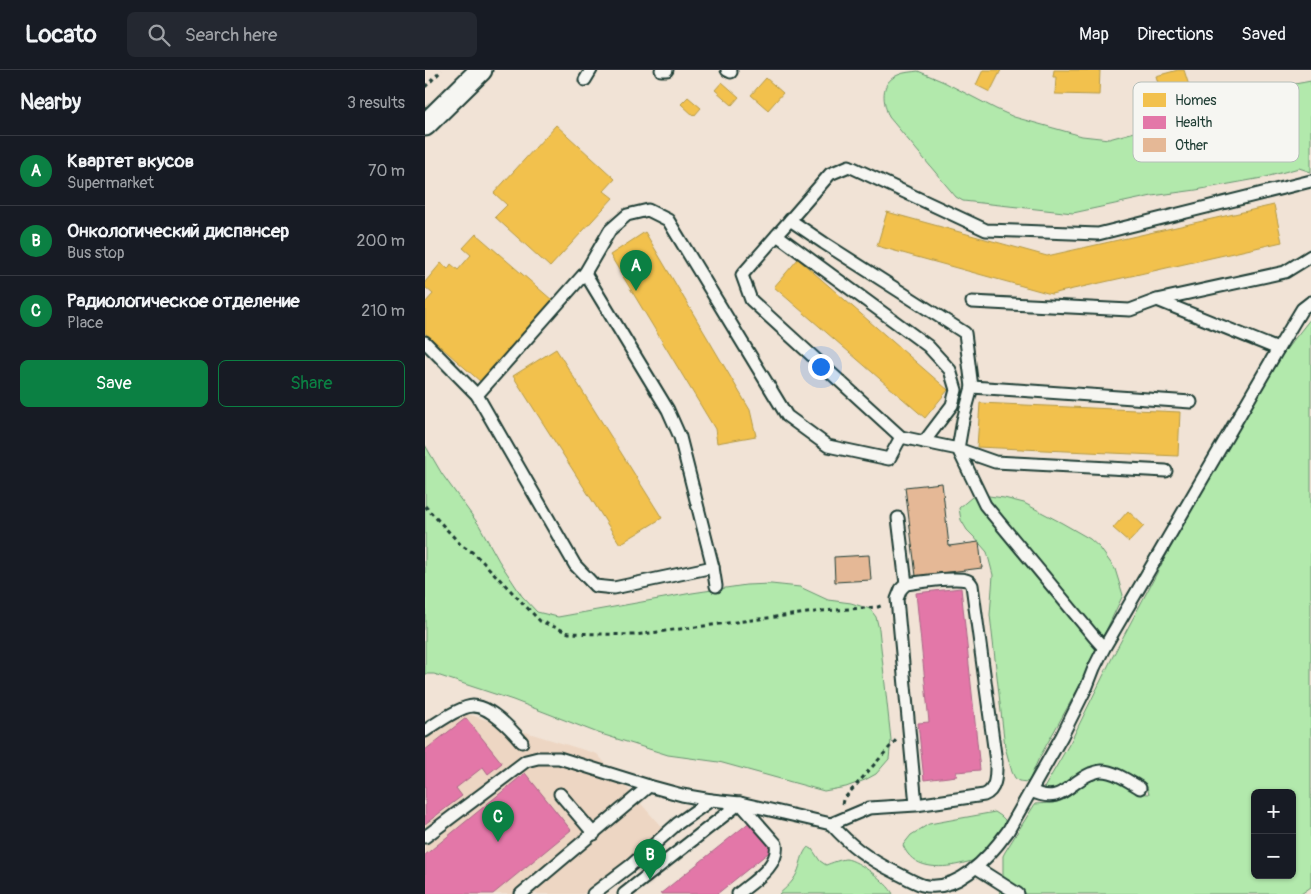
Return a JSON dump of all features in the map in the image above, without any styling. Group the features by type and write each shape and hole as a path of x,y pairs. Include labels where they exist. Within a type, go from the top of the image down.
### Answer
{"street":[{"path":"425,126 481,70"}],"lane":[{"path":"661,70 667,70"},
{"path":"1166,471 995,462 958,449 901,437 751,300 742,275 830,174 849,166 986,230 1005,231 1098,234 1311,181"},
{"path":"477,395 585,273 610,230 627,215 648,210 668,220 787,416 827,446 889,459 901,437"},
{"path":"791,220 965,333 971,387 958,449 985,505 1104,648"},
{"path":"777,235 927,346 950,370 956,390 952,405 924,442"},
{"path":"972,302 1130,310 1157,300 1285,272 1311,256"},
{"path":"585,273 668,410 680,436 713,566 715,586"},
{"path":"1157,300 1278,349"},
{"path":"425,837 526,761 538,758 559,758 682,795 740,803 831,824 860,852 875,863 922,885 949,884 977,868 1008,831 1062,736 1104,648 1301,309 1311,302"},
{"path":"425,342 477,395 575,565 595,586 613,588 713,566"},
{"path":"971,387 1191,402"},
{"path":"898,518 906,584"},
{"path":"831,824 869,808 916,805 989,793 995,781 996,762 972,585 969,581 957,579 906,584 901,589 897,599 916,805"},
{"path":"425,731 454,713 473,706 487,710 509,727 522,742"},
{"path":"1031,791 1045,796 1054,796 1072,787 1082,778 1101,771 1121,776 1140,788"},
{"path":"521,894 649,786"},
{"path":"560,794 594,834"},
{"path":"593,894 630,866 677,824 711,800"},
{"path":"624,894 740,803"},
{"path":"738,894 767,870 777,851 776,844 740,803"},
{"path":"977,868 1018,894"}],"path":[{"path":"425,87 442,70"},
{"path":"425,506 462,546 472,552 540,621 569,633 634,635 822,611 878,607 897,599"},
{"path":"843,819 840,809 843,800 909,726"}],"shaded area":[{"path":"451,709 597,754 666,832 583,894 425,894 425,726"}],"green space":[{"path":"918,71 1014,117 1082,136 1109,139 1133,132 1133,162 1299,162 1299,83 1311,81 1311,172 1299,168 1262,178 1152,196 1073,213 963,201 956,197 889,117 884,99 885,88 892,78"},
{"path":"1311,318 1311,887 1301,894 999,894 1003,882 1003,856 1035,804 1062,801 1089,780 1098,776 1111,777 1136,791 1149,794 1147,787 1105,765 1089,768 1061,787 1053,790 1045,790 1044,788 1071,741 1167,554 1277,361"},
{"path":"425,445 442,474 479,525 499,561 522,596 537,612 558,617 692,593 746,585 771,584 800,587 828,600 851,603 870,609 876,617 879,629 891,740 889,759 876,774 865,780 846,787 824,791 719,762 668,755 598,733 513,700 434,674 425,674"},
{"path":"989,496 1024,503 1090,539 1100,548 1115,569 1123,595 1080,685 1038,760 1029,781 1026,782 1015,778 1005,747 990,615 993,575 987,552 967,530 961,520 959,508 972,497"},
{"path":"995,812 1005,820 1005,827 984,851 972,861 952,866 935,867 919,863 913,859 903,845 911,835 929,824"},
{"path":"808,847 826,865 846,859 858,863 879,878 893,894 779,894 795,876"}],"building: Homes":[{"path":"983,70 1001,70 990,92 976,85"},
{"path":"1054,70 1100,70 1099,95 1055,94 1056,77 1053,77"},
{"path":"1184,70 1188,82 1158,82 1156,76"},
{"path":"766,78 783,93 768,110 751,95"},
{"path":"722,82 739,97 732,105 715,90"},
{"path":"688,97 701,108 694,116 681,104"},
{"path":"556,125 615,179 604,191 613,198 550,267 495,217 507,205 494,193"},
{"path":"1274,205 1282,242 1051,294 877,246 887,212 1047,256"},
{"path":"645,232 750,410 756,436 717,443 715,429 610,255"},
{"path":"476,234 552,300 481,382 425,333 425,303 433,294 425,287 425,282 441,263 448,269 451,264 458,270 471,255 463,248"},
{"path":"798,259 948,390 925,418 774,287"},
{"path":"556,349 662,518 620,544 513,376"},
{"path":"980,403 1180,412 1178,456 977,447"},
{"path":"1128,511 1144,526 1129,542 1113,528"}],"building: Health":[{"path":"961,588 980,770 956,772 957,776 924,780 918,723 929,722 916,593"},
{"path":"466,718 502,763 488,774 483,767 456,788 462,796 425,824 425,750"},
{"path":"525,773 571,830 493,894 425,894 425,855"},
{"path":"751,821 773,849 717,894 660,894"}],"building: Other":[{"path":"942,483 949,546 979,542 982,568 916,576 905,487"},
{"path":"869,555 871,580 835,582 834,557"}],"place":[{"name":"Квартет вкусов","path":"636,291"},
{"name":"Радиологическое отделение","path":"498,842"},
{"name":"Онкологический диспансер","path":"650,880"}]}
